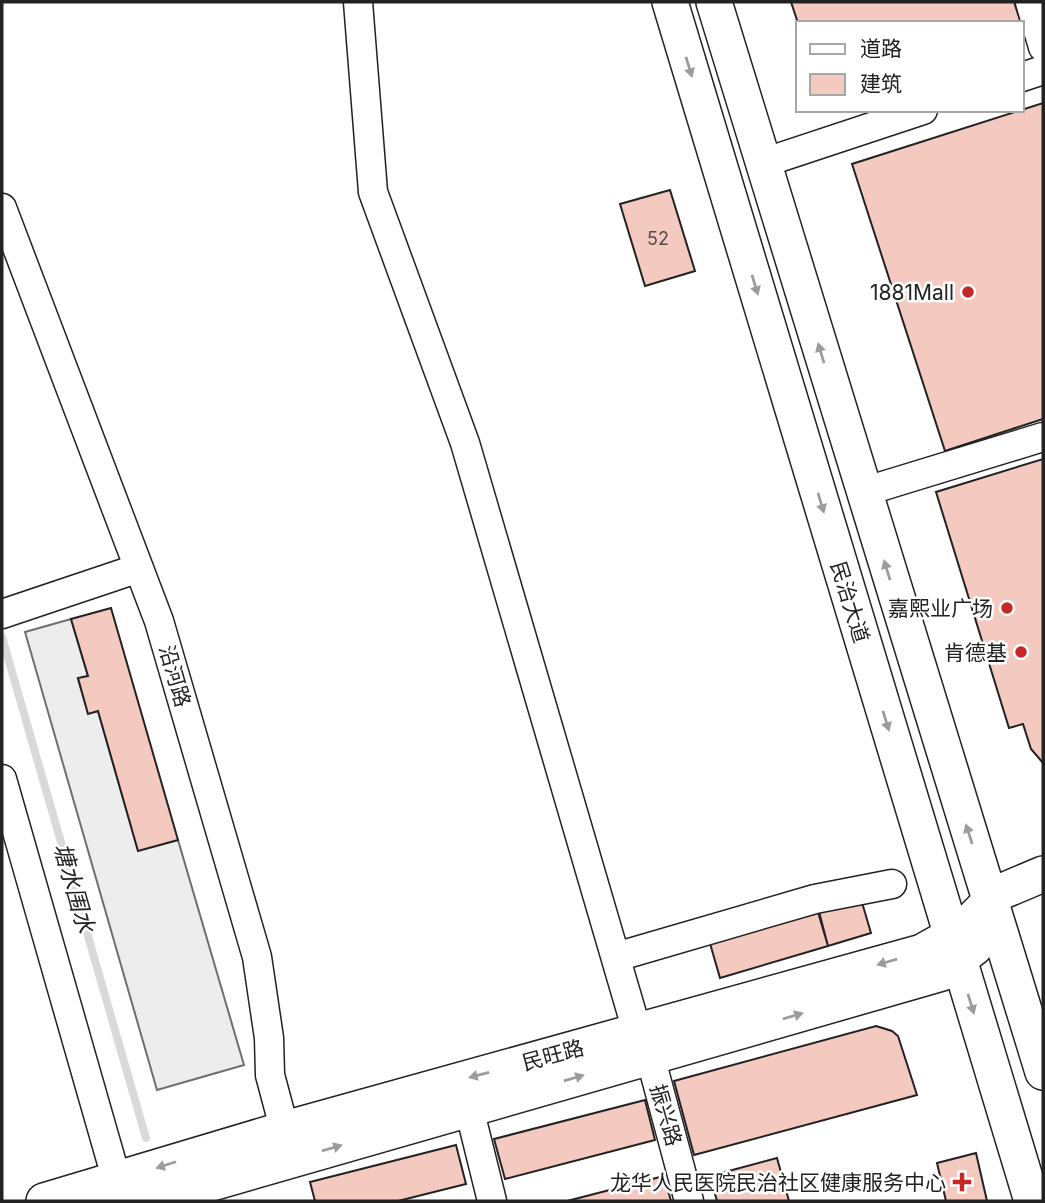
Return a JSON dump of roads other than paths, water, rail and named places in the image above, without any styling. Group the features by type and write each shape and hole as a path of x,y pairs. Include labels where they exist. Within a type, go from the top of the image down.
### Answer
{"main road":[{"name":"民治大道","path":"670,2 1032,1201"},
{"path":"714,2 1043,1072"},
{"name":"民旺路","path":"149,1201 215,1178 288,1144 643,1044 942,973 955,951 994,911 1009,886 1043,874"},
{"name":"民旺路","path":"994,911 1011,912 1043,900"},
{"name":"民旺路","path":"288,1144 469,1108 643,1044"},
{"name":"民旺路","path":"44,1201 215,1178"}],"street":[{"name":"振兴路","path":"358,2 373,192 465,443 689,1201"},
{"path":"1030,2 1043,47"},
{"path":"1024,76 1043,70"},
{"path":"763,163 917,112"},
{"name":"沿河路","path":"2,208 159,621 257,957 269,1038 270,1075 288,1144"},
{"path":"863,492 1043,437"},
{"path":"8,612 139,568"},
{"path":"2,779 121,1191"},
{"path":"616,957 814,899 892,884"},
{"path":"469,1108 492,1201"}],"waterway":[{"name":"塘水围水","path":"2,637 146,1138"}],"place":[{"name":"1881Mall","path":"968,292"},
{"name":"嘉熙业广场","path":"1007,608"},
{"name":"肯德基","path":"1021,652"},
{"name":"龙华人民医院民治社区健康服务中心","path":"962,1182"}]}
